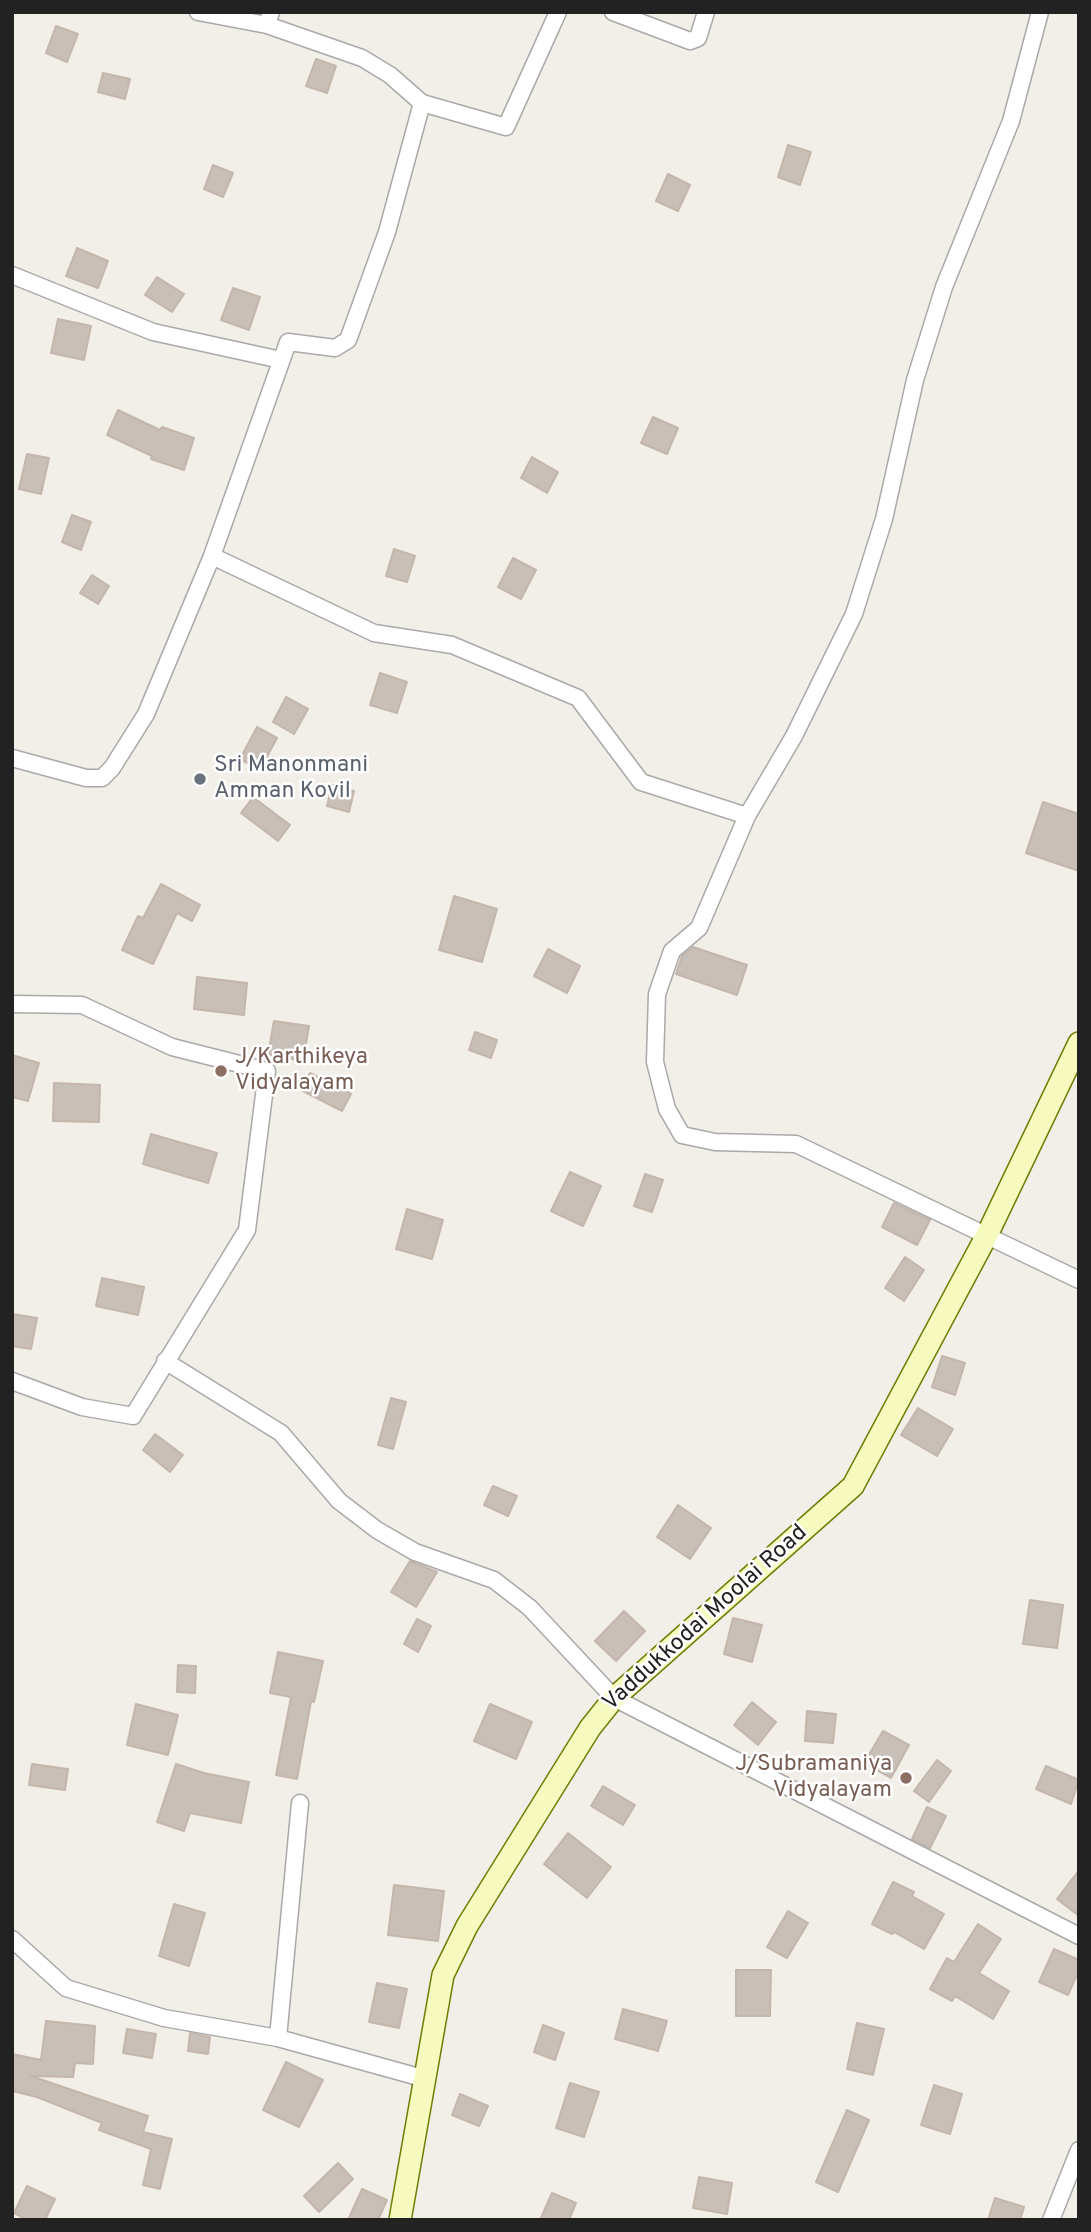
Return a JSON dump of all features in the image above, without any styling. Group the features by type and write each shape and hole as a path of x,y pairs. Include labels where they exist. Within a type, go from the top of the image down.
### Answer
{"street":[{"path":"198,12 269,18 362,58 390,75 422,103 506,127 558,12"},
{"path":"613,12 690,41 698,38 706,12"},
{"path":"1040,12 1011,121 944,287 915,380 884,519 854,614 794,736 747,816 699,928 673,951 657,995 655,1062 667,1109 682,1135 715,1142 796,1144 1079,1280"},
{"path":"12,758 86,778 102,778 113,768 146,714 212,556 288,342 335,348 348,340 387,232 422,103"},
{"path":"12,275 153,332 281,360"},
{"path":"212,556 374,633 452,645 578,698 641,782 747,816"},
{"path":"12,1004 82,1005 172,1047 267,1071 247,1230 132,1416 82,1407 12,1381"},
{"name":"Vaddukkodai Moolai Road","path":"400,2220 443,1975 467,1926 583,1738 614,1698 853,1486 987,1235 1079,1043"},
{"path":"166,1361 281,1433 339,1502 377,1530 415,1552 494,1580 530,1608 614,1698 1079,1936"},
{"path":"278,2038 300,1803"},
{"path":"12,1939 66,1988 164,2018 278,2038 426,2079"},
{"path":"1051,2220 1079,2150"}],"building":[{"path":"56,26 78,34 67,62 46,53"},
{"path":"316,59 336,66 327,93 306,86"},
{"path":"103,73 130,79 125,99 98,92"},
{"path":"788,145 811,152 800,185 778,177"},
{"path":"213,165 233,173 223,197 204,189"},
{"path":"668,174 690,185 678,211 656,201"},
{"path":"77,248 108,261 98,288 66,276"},
{"path":"157,277 184,294 172,312 145,295"},
{"path":"233,288 260,297 249,330 221,320"},
{"path":"58,319 91,326 84,360 51,353"},
{"path":"118,410 160,430 162,427 194,438 184,470 151,459 152,456 107,435"},
{"path":"653,417 678,428 667,454 641,443"},
{"path":"27,454 49,458 41,494 19,489"},
{"path":"532,457 558,472 547,493 521,478"},
{"path":"72,515 91,522 81,550 62,542"},
{"path":"394,549 415,556 407,582 386,576"},
{"path":"513,558 536,570 521,599 498,587"},
{"path":"92,575 109,586 98,604 80,593"},
{"path":"380,673 407,682 397,713 370,705"},
{"path":"286,697 308,709 294,734 273,722"},
{"path":"257,727 277,738 260,770 240,759"},
{"path":"332,785 354,791 349,812 327,806"},
{"path":"253,797 290,825 278,841 241,813"},
{"path":"1043,802 1079,814 1079,871 1026,853"},
{"path":"161,884 200,905 192,921 177,913 153,964 122,950 138,916 143,918"},
{"path":"454,896 497,909 482,962 439,950"},
{"path":"693,947 747,965 737,995 676,974 682,956"},
{"path":"548,949 580,966 567,993 534,976"},
{"path":"197,977 247,983 244,1015 194,1009"},
{"path":"274,1021 309,1026 303,1061 268,1055"},
{"path":"475,1032 497,1040 491,1058 469,1050"},
{"path":"12,1055 39,1063 28,1101 12,1097"},
{"path":"310,1073 351,1094 342,1111 301,1090"},
{"path":"54,1083 100,1085 99,1122 53,1121"},
{"path":"151,1134 217,1153 208,1183 143,1164"},
{"path":"570,1172 601,1186 583,1226 551,1211"},
{"path":"645,1174 663,1180 652,1212 634,1206"},
{"path":"894,1203 930,1220 917,1245 882,1227"},
{"path":"407,1209 443,1220 432,1259 396,1249"},
{"path":"905,1257 924,1270 904,1301 885,1288"},
{"path":"102,1278 144,1287 138,1315 96,1306"},
{"path":"12,1314 37,1318 31,1349 12,1346"},
{"path":"942,1356 965,1363 955,1395 932,1387"},
{"path":"391,1398 406,1402 393,1449 378,1445"},
{"path":"918,1408 953,1429 937,1456 901,1435"},
{"path":"155,1434 183,1455 170,1472 143,1450"},
{"path":"493,1486 517,1496 508,1516 484,1505"},
{"path":"678,1505 711,1528 690,1559 657,1537"},
{"path":"410,1561 437,1572 416,1607 391,1592"},
{"path":"1030,1600 1063,1605 1057,1648 1023,1644"},
{"path":"624,1611 645,1631 616,1661 595,1641"},
{"path":"733,1618 762,1625 752,1662 724,1654"},
{"path":"417,1619 431,1626 418,1652 404,1644"},
{"path":"278,1652 323,1661 314,1702 311,1701 297,1779 276,1775 291,1697 270,1693"},
{"path":"178,1665 196,1666 195,1693 177,1692"},
{"path":"752,1702 776,1722 758,1745 734,1725"},
{"path":"136,1704 178,1715 168,1755 127,1745"},
{"path":"490,1704 532,1722 516,1759 474,1741"},
{"path":"807,1711 836,1714 833,1743 805,1741"},
{"path":"883,1731 909,1745 891,1778 864,1763"},
{"path":"937,1760 951,1771 929,1802 914,1791"},
{"path":"32,1764 68,1769 65,1790 29,1785"},
{"path":"176,1764 249,1782 241,1823 190,1813 184,1831 157,1822"},
{"path":"1046,1766 1079,1780 1071,1804 1036,1789"},
{"path":"603,1786 635,1805 623,1825 591,1806"},
{"path":"927,1807 946,1816 930,1848 912,1839"},
{"path":"568,1833 611,1867 587,1898 544,1864"},
{"path":"1079,1870 1079,1916 1057,1899"},
{"path":"893,1882 914,1892 912,1896 944,1914 924,1949 894,1932 892,1934 872,1924"},
{"path":"394,1885 444,1891 438,1941 388,1935"},
{"path":"174,1904 205,1913 189,1966 159,1956"},
{"path":"788,1911 808,1923 787,1958 767,1947"},
{"path":"978,1924 1001,1939 979,1973 1009,1991 993,2019 955,1996 952,2001 930,1989 947,1958 954,1962"},
{"path":"1054,1949 1079,1960 1079,1970 1068,1995 1039,1982"},
{"path":"736,1970 771,1970 770,2016 736,2016"},
{"path":"377,1983 407,1989 399,2028 369,2022"},
{"path":"623,2009 667,2021 658,2051 615,2039"},
{"path":"46,2021 95,2026 93,2064 75,2063 73,2077 31,2076 148,2116 143,2132 172,2139 160,2189 143,2185 151,2149 99,2130 102,2123 37,2097 12,2091 12,2054 41,2060"},
{"path":"857,2023 884,2029 873,2075 847,2069"},
{"path":"543,2025 564,2033 555,2060 534,2052"},
{"path":"127,2029 156,2034 152,2058 123,2053"},
{"path":"190,2033 210,2037 208,2054 188,2051"},
{"path":"286,2062 323,2080 299,2127 263,2110"},
{"path":"570,2083 599,2092 584,2137 556,2128"},
{"path":"934,2085 962,2094 950,2134 921,2125"},
{"path":"460,2094 488,2106 479,2126 452,2115"},
{"path":"847,2110 869,2120 838,2192 816,2182"},
{"path":"338,2163 353,2179 319,2212 304,2196"},
{"path":"699,2177 732,2183 727,2214 693,2208"},
{"path":"27,2186 55,2199 45,2220 28,2220 14,2213"},
{"path":"362,2189 387,2200 378,2220 348,2220"},
{"path":"552,2193 576,2203 569,2220 540,2220"},
{"path":"995,2198 1024,2207 1020,2220 988,2220"}],"place":[{"name":"Sri Manonmani Amman Kovil","path":"200,779"},
{"name":"J/Karthikeya Vidyalayam","path":"221,1071"},
{"name":"J/Subramaniya Vidyalayam","path":"906,1778"}]}
